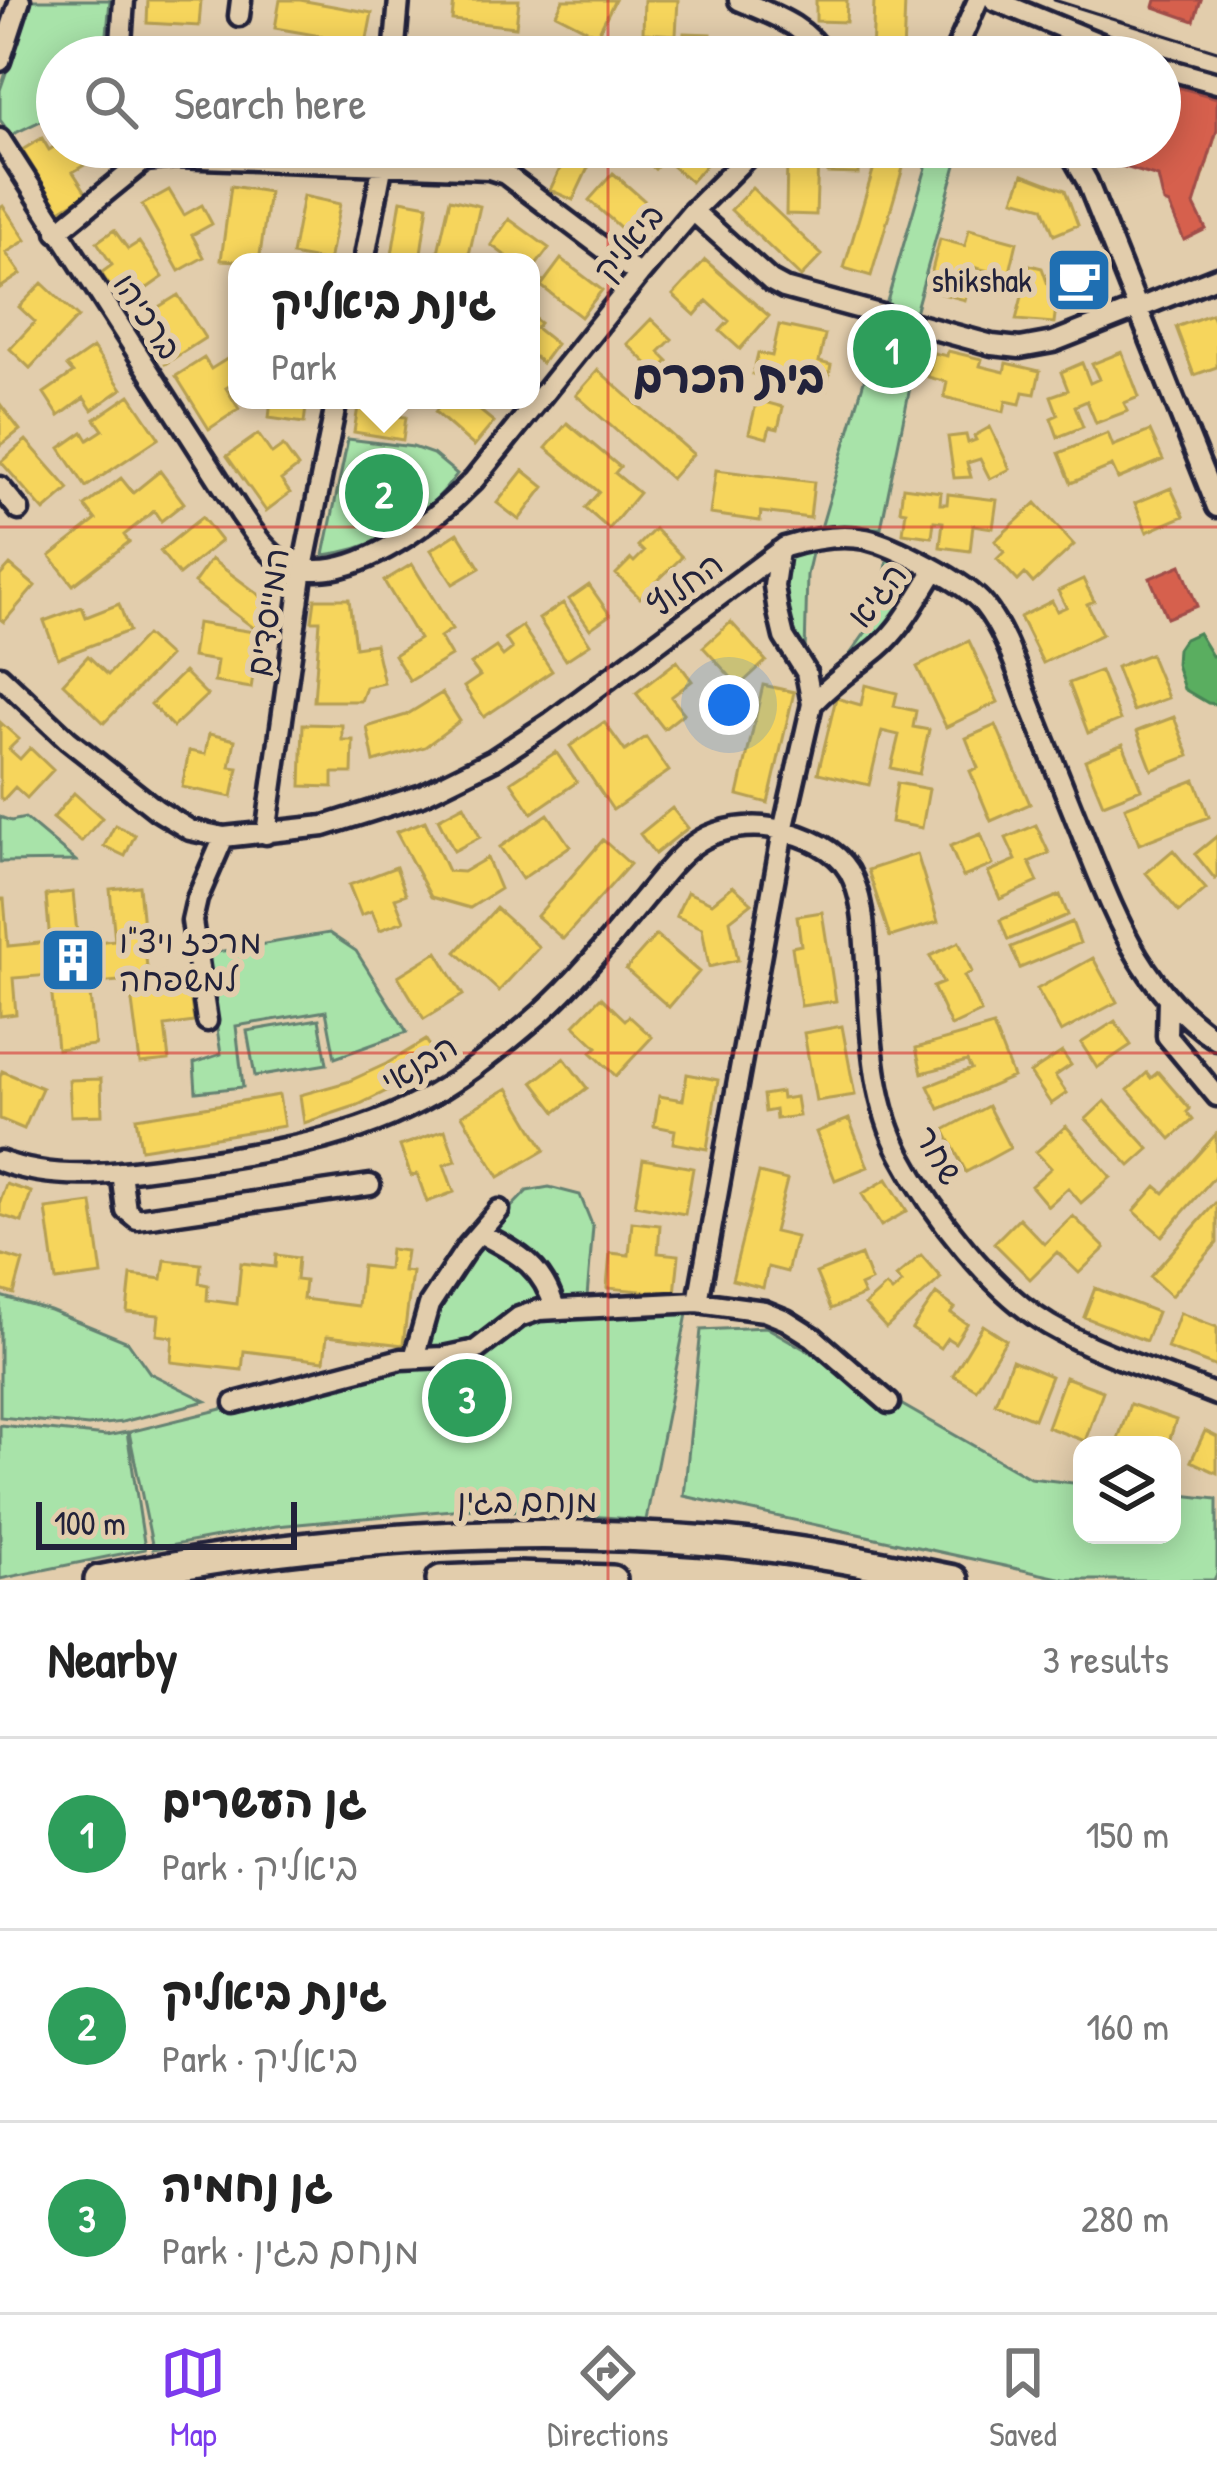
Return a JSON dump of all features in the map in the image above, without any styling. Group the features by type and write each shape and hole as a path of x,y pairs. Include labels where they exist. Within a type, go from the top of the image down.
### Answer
{"highway":[{"name":"מנחם בגין","path":"99,1580 250,1554 502,1533 713,1541 954,1580"},
{"path":"441,1580 612,1580"}],"street":[{"path":"122,36 124,0"},
{"path":"396,36 399,0"},
{"path":"739,0 809,36"},
{"path":"962,36 977,0"},
{"path":"994,0 1082,36"},
{"path":"0,62 12,3"},
{"path":"1181,73 1217,83"},
{"name":"ברכיהו","path":"0,139 240,513 272,553 303,568"},
{"path":"57,232 125,168"},
{"path":"366,253 383,168"},
{"path":"480,168 506,174 639,275"},
{"path":"693,211 736,168"},
{"path":"1080,168 1217,507"},
{"name":"ביאליק","path":"540,397 693,211 784,288 992,345 1020,348 1053,342 1217,277"},
{"name":"המייסדים","path":"266,834 303,568 335,409"},
{"name":"ביאליק","path":"303,568 353,564 423,527 474,479 531,409"},
{"path":"0,488 19,510"},
{"name":"החלוץ","path":"0,676 68,740 190,830 224,837 324,826 422,795 494,760 779,551 810,540 865,539 935,570 980,599 998,626 1118,922 1138,960 1168,999 1217,1040"},
{"path":"698,1303 782,831 812,704 806,672 784,637 778,613 774,586 779,551"},
{"name":"הגיא","path":"812,704 831,683 880,646 935,570"},
{"name":"הבנאי","path":"0,1160 67,1175 121,1172 256,1154 330,1138 386,1118 431,1095 498,1048 574,982 687,850 731,830 769,827 782,831"},
{"name":"שחר","path":"782,831 828,850 854,882 861,907 885,1117 900,1154 946,1223 1009,1296 1046,1323 1217,1395"},
{"path":"207,1021 192,921 196,899 224,837"},
{"path":"1168,999 1167,1036 1217,1096"},
{"path":"121,1172 126,1210 137,1220 370,1185"},
{"path":"414,1358 429,1305 467,1246 500,1210"},
{"path":"480,1232 536,1269 549,1287 555,1309"},
{"path":"235,1403 373,1366 476,1350 519,1317 555,1309 698,1303 764,1311 786,1320 813,1337 889,1403"}],"green space":[{"path":"31,0 110,0 107,36 36,36 36,123 11,135 0,120 0,90"},
{"path":"926,168 955,168 909,334 915,363 881,528 821,528"},
{"path":"348,439 413,447 433,454 457,474 400,529 364,546 324,555"},
{"path":"813,549 807,575 805,654 788,619 782,583 787,556"},
{"path":"888,557 921,577 889,623 846,660 875,619"},
{"path":"0,817 25,818 76,861 0,862"},
{"path":"329,933 356,951 407,1032 335,1058 326,1011 236,1026 243,1087 196,1092 194,1063 221,1054 205,954"},
{"path":"319,1019 327,1064 255,1076 247,1031"},
{"path":"549,1187 580,1195 593,1227 587,1297 536,1302 474,1342 444,1352 427,1343 433,1319 470,1250 527,1191"},
{"path":"0,1296 50,1310 128,1342 150,1373 206,1401 88,1426 0,1417"},
{"path":"687,1314 646,1520 474,1508 276,1526 153,1549 129,1432 400,1365 547,1318"},
{"path":"766,1327 1030,1478 1073,1483 1073,1544 1181,1544 1181,1495 1217,1499 1217,1574 1214,1580 1068,1580 684,1496 701,1330"},
{"path":"0,1425 106,1436 127,1432 145,1549 0,1579"}],"building: Homes":[{"path":"148,0 201,0 199,26 147,23"},
{"path":"280,0 372,13 368,36 320,36 275,28"},
{"path":"454,0 519,0 516,27 452,20"},
{"path":"563,0 615,0 597,35 556,14"},
{"path":"644,0 678,0 676,35 643,33"},
{"path":"816,0 847,0 846,22 816,21"},
{"path":"874,0 905,0 904,36 873,36"},
{"path":"1195,92 1217,98 1217,130 1201,183 1170,174 1172,168 1181,168 1181,138"},
{"path":"36,142 36,168 80,168 73,172 87,194 60,210 22,150"},
{"path":"560,168 588,168 573,200 550,190"},
{"path":"675,168 703,168 691,182"},
{"path":"787,168 818,168 816,215 786,214"},
{"path":"828,168 858,168 858,174 828,173"},
{"path":"874,168 903,168 871,276 844,268"},
{"path":"613,173 663,217 639,244 589,200"},
{"path":"1023,174 1065,190 1078,225 1054,235 1043,207 1014,199"},
{"path":"231,186 269,192 260,253 228,253 228,260 221,260"},
{"path":"752,188 822,255 801,277 731,210"},
{"path":"169,190 184,215 202,205 212,224 192,235 204,257 179,271 142,205"},
{"path":"303,196 340,204 331,253 292,253"},
{"path":"450,199 480,206 469,253 438,252"},
{"path":"401,200 428,205 421,253 392,253"},
{"path":"0,208 26,240 6,253 21,274 0,288"},
{"path":"509,219 549,248 540,260 540,253 502,253 491,245"},
{"path":"969,229 1017,242 1009,276 973,267 965,300 927,290 940,239 965,246"},
{"path":"114,230 128,249 139,242 163,277 123,305 101,273 112,265 97,242"},
{"path":"561,259 602,290 581,317 541,286"},
{"path":"705,260 769,316 740,349 720,331 729,321 707,301 695,315 673,295"},
{"path":"1030,265 1042,268 1056,307 1054,323 1016,320"},
{"path":"42,283 78,317 30,368 10,349 35,322 19,307"},
{"path":"178,295 205,338 165,364 150,339 164,330 152,311"},
{"path":"1211,314 1217,320 1217,367 1194,375 1176,327"},
{"path":"651,319 672,339 659,352 668,361 657,373 627,344"},
{"path":"779,325 825,335 819,362 831,365 826,390 753,374 758,353 772,356"},
{"path":"540,331 556,344 540,361"},
{"path":"93,348 122,389 92,410 84,398 59,416 44,393 73,373 67,366"},
{"path":"948,351 982,359 980,366 1004,372 1006,363 1040,371 1035,394 1023,392 1020,404 1006,401 1004,412 944,397 947,382 928,377 934,353 947,356"},
{"path":"1122,352 1139,397 1124,403 1128,411 1096,423 1087,401 1075,406 1083,427 1058,437 1051,418 1058,415 1051,396 1068,390 1061,372 1082,363 1090,383 1099,379 1092,364"},
{"path":"204,358 211,369 228,358 228,409 239,409 209,429 176,376"},
{"path":"598,370 693,454 671,479 576,395"},
{"path":"130,395 159,438 86,487 60,448 83,432 88,440 103,430 95,419"},
{"path":"757,400 783,407 778,429 770,427 767,438 749,433"},
{"path":"0,404 20,430 0,446"},
{"path":"270,409 306,409 304,423 269,418"},
{"path":"358,409 397,409 396,416 406,417 403,440 354,432"},
{"path":"478,409 494,422 474,446 435,412"},
{"path":"567,423 620,467 615,473 639,493 609,529 585,508 599,492 546,448"},
{"path":"990,427 1010,469 990,479 980,459 967,463 971,477 954,478 948,437 966,435 968,443"},
{"path":"1150,431 1163,460 1118,479 1112,466 1071,483 1059,453 1108,433 1113,446"},
{"path":"258,434 272,454 283,446 298,467 281,480 290,493 266,511 227,456"},
{"path":"26,440 69,489 44,511 1,462"},
{"path":"523,470 544,487 519,520 497,503"},
{"path":"716,470 814,482 810,518 761,512 760,521 710,514"},
{"path":"160,471 184,503 161,521 154,511 124,535 129,542 73,585 50,556 96,520 85,506 121,478 133,493"},
{"path":"903,487 941,492 940,504 947,504 948,494 997,500 993,528 973,525 970,551 940,547 943,522 934,521 932,537 903,533"},
{"path":"1171,488 1184,516 1147,532 1135,503"},
{"path":"1036,503 1074,545 1033,583 1025,574 1018,581 997,559 1004,552 995,541"},
{"path":"202,517 221,541 179,575 160,551"},
{"path":"655,529 682,557 640,598 616,574 644,552 638,546"},
{"path":"458,533 480,568 453,584 431,550"},
{"path":"211,559 273,605 255,629 194,583"},
{"path":"412,564 452,629 440,637 451,656 410,681 394,655 419,639 384,581"},
{"path":"10,565 35,586 4,622 0,619 0,576"},
{"path":"1083,579 1094,601 1087,604 1102,634 1043,663 1020,617 1052,601 1057,611 1066,607 1058,591"},
{"path":"589,585 610,615 590,629 569,599"},
{"path":"315,599 349,599 355,647 375,644 384,683 366,687 361,701 314,701 320,621 312,621"},
{"path":"563,603 590,644 566,660 539,619"},
{"path":"119,604 129,631 58,658 44,621 82,607 86,617"},
{"path":"731,622 766,661 739,686 703,647"},
{"path":"197,623 260,633 251,688 214,682 217,661 192,657"},
{"path":"522,626 552,671 484,717 464,687 480,676 471,664 496,647 503,656 512,649 505,638"},
{"path":"146,635 169,656 104,723 63,683 88,656 108,675"},
{"path":"969,641 998,702 946,727 917,667"},
{"path":"1150,654 1168,698 1133,711 1116,667"},
{"path":"677,661 692,681 671,697 684,713 664,729 636,693"},
{"path":"1100,671 1120,720 1088,733 1069,683"},
{"path":"184,672 207,695 173,727 151,704"},
{"path":"763,685 794,692 768,803 738,795"},
{"path":"865,685 897,693 894,706 916,711 913,727 929,730 919,774 891,768 899,735 882,731 869,785 818,773 836,698 861,705"},
{"path":"442,693 460,721 425,747 374,762 367,727 406,715"},
{"path":"1174,717 1189,756 1152,770 1137,731"},
{"path":"0,722 19,739 9,749 20,759 30,748 53,770 27,798 15,787 3,800 0,797"},
{"path":"604,722 625,751 646,737 669,771 613,810 570,746"},
{"path":"303,724 342,725 342,740 353,740 352,773 333,773 333,787 301,786"},
{"path":"996,725 1030,804 991,821 970,771 978,768 966,738"},
{"path":"209,734 235,740 230,767 238,768 232,797 182,787 189,751 205,754"},
{"path":"1123,744 1141,789 1103,804 1085,760"},
{"path":"556,752 577,782 532,813 511,782"},
{"path":"1195,780 1209,817 1139,844 1125,807"},
{"path":"897,783 929,789 922,828 891,822"},
{"path":"74,793 102,818 81,842 53,818"},
{"path":"464,805 480,837 454,851 438,819"},
{"path":"672,808 688,828 655,854 640,834"},
{"path":"548,814 570,846 522,879 500,847"},
{"path":"425,821 448,871 463,872 487,858 500,889 470,908 431,897 396,832"},
{"path":"115,825 135,835 125,856 104,846"},
{"path":"1036,825 1049,853 1029,862 1038,882 1000,899 988,872 1016,860 1006,838"},
{"path":"981,834 993,865 963,877 950,846"},
{"path":"1217,836 1217,877 1215,879 1195,854"},
{"path":"603,840 630,864 563,939 537,916"},
{"path":"1173,850 1206,889 1179,912 1146,873"},
{"path":"917,854 938,922 890,937 868,870"},
{"path":"396,867 406,894 395,898 404,921 380,930 372,911 361,915 349,885"},
{"name":"מרכז ויצ\"ו למשפחה","path":"139,886 148,978 89,984 95,1045 57,1049 50,975 13,978 16,1014 0,1016 0,899 4,899 8,946 50,942 46,895 73,892 78,944 115,940 110,889"},
{"path":"733,886 752,903 730,920 738,960 709,967 702,928 676,916 687,892 712,903"},
{"path":"1060,895 1068,915 1008,940 1000,920"},
{"path":"496,908 539,947 499,991 456,952"},
{"path":"822,912 836,1001 801,1006 792,947 801,945 797,916"},
{"path":"1072,922 1080,943 1020,968 1011,947"},
{"path":"656,935 699,972 669,1007 626,969"},
{"path":"959,942 972,972 964,976 981,1012 951,1026 933,987 943,983 930,956"},
{"path":"437,952 463,995 424,1019 398,976"},
{"path":"1093,958 1117,1002 1061,1032 1037,989"},
{"path":"189,987 194,1022 165,1026 169,1060 140,1063 131,994"},
{"path":"601,997 652,1037 616,1076 591,1052 597,1047 574,1025"},
{"path":"1115,1021 1131,1045 1097,1068 1081,1043"},
{"path":"842,1026 855,1095 816,1101 804,1033"},
{"path":"993,1026 1013,1077 939,1109 928,1086 971,1069 967,1061 922,1073 916,1048"},
{"path":"426,1040 441,1064 358,1105 304,1123 300,1095 347,1082"},
{"path":"1062,1052 1071,1065 1055,1076 1067,1093 1051,1104 1030,1073"},
{"path":"564,1058 587,1088 556,1112 533,1082"},
{"path":"2,1071 42,1088 24,1129 0,1119"},
{"path":"1158,1072 1190,1109 1187,1112 1193,1120 1171,1139 1128,1090 1147,1073 1151,1078"},
{"path":"687,1074 718,1080 707,1149 673,1143 675,1130 654,1126 659,1096 683,1100"},
{"path":"101,1079 102,1115 71,1116 69,1080"},
{"path":"508,1088 545,1150 499,1177 462,1115"},
{"path":"781,1092 782,1099 796,1097 799,1116 776,1119 775,1110 765,1112 763,1095"},
{"path":"279,1095 284,1126 141,1149 136,1118"},
{"path":"1105,1101 1149,1149 1130,1166 1086,1119"},
{"path":"988,1106 1010,1148 966,1172 944,1130"},
{"path":"849,1119 868,1167 835,1180 816,1132"},
{"path":"1066,1126 1111,1177 1081,1203 1068,1188 1048,1206 1031,1186 1051,1168 1036,1152"},
{"path":"445,1130 456,1161 444,1165 454,1192 427,1202 400,1146"},
{"path":"1216,1134 1217,1174 1162,1236 1134,1211 1156,1186 1164,1193"},
{"path":"643,1159 693,1168 685,1214 635,1205"},
{"path":"759,1173 787,1180 774,1232 796,1237 787,1272 768,1267 763,1288 732,1280"},
{"path":"887,1179 907,1211 881,1226 862,1194"},
{"path":"6,1184 31,1192 22,1222 0,1215"},
{"path":"1217,1201 1217,1243 1171,1296 1150,1277"},
{"path":"92,1203 102,1275 56,1281 46,1209"},
{"path":"1073,1216 1105,1248 1079,1273 1057,1252 1030,1279 994,1243 1019,1218 1044,1244"},
{"path":"632,1222 660,1225 658,1253 679,1255 675,1294 607,1288 610,1253 629,1255"},
{"path":"390,1249 406,1251 403,1271 412,1272 403,1345 327,1336 324,1361 244,1351 242,1370 171,1362 173,1337 157,1335 159,1315 127,1312 131,1275 162,1279 165,1260 201,1264 199,1283 208,1285 207,1300 237,1304 241,1263 275,1267 276,1255 298,1258 296,1280 305,1281 303,1299 358,1306 362,1266 388,1269"},
{"path":"0,1254 23,1261 14,1294 0,1290"},
{"path":"861,1255 871,1281 860,1286 864,1295 831,1309 816,1273"},
{"path":"921,1255 941,1278 886,1328 865,1305 886,1286 892,1292 902,1283 896,1277"},
{"path":"1095,1288 1157,1312 1146,1341 1084,1317"},
{"path":"936,1294 967,1324 955,1343 947,1338 940,1348 912,1329"},
{"path":"1180,1313 1217,1327 1217,1367 1167,1348"},
{"path":"983,1325 1006,1340 976,1389 953,1375"},
{"path":"1012,1360 1051,1376 1034,1419 995,1403"},
{"path":"1065,1377 1103,1391 1087,1436 1073,1437 1047,1427"},
{"path":"1130,1404 1176,1420 1171,1436 1119,1436"},
{"path":"1205,1431 1217,1437 1217,1473 1191,1461"}],"building: Shops":[{"path":"1156,0 1201,0 1194,21 1154,7"},
{"path":"1181,88 1217,98 1217,130 1194,205 1206,229 1184,240 1164,203 1158,177 1128,168 1181,168"},
{"name":"shikshak","path":"1088,253 1102,295 1082,302 1076,283 1063,288 1055,264"},
{"path":"1181,565 1197,606 1167,618 1150,578"}],"building: Public":[{"path":"1198,633 1212,656 1217,655 1217,704 1184,689 1176,664 1183,640"}],"tram line":[{"path":"1054,0 1169,36"},
{"path":"1181,40 1217,51"}],"place":[{"name":"shikshak","path":"1079,280"},
{"name":"גן העשרים","path":"892,349"},
{"name":"גינת ביאליק","path":"384,493"},
{"name":"מרכז ויצ\"ו למשפחה","path":"73,960"},
{"name":"גן נחמיה","path":"467,1398"}],"district":[{"name":"בית הכרם","path":"729,376"}]}
